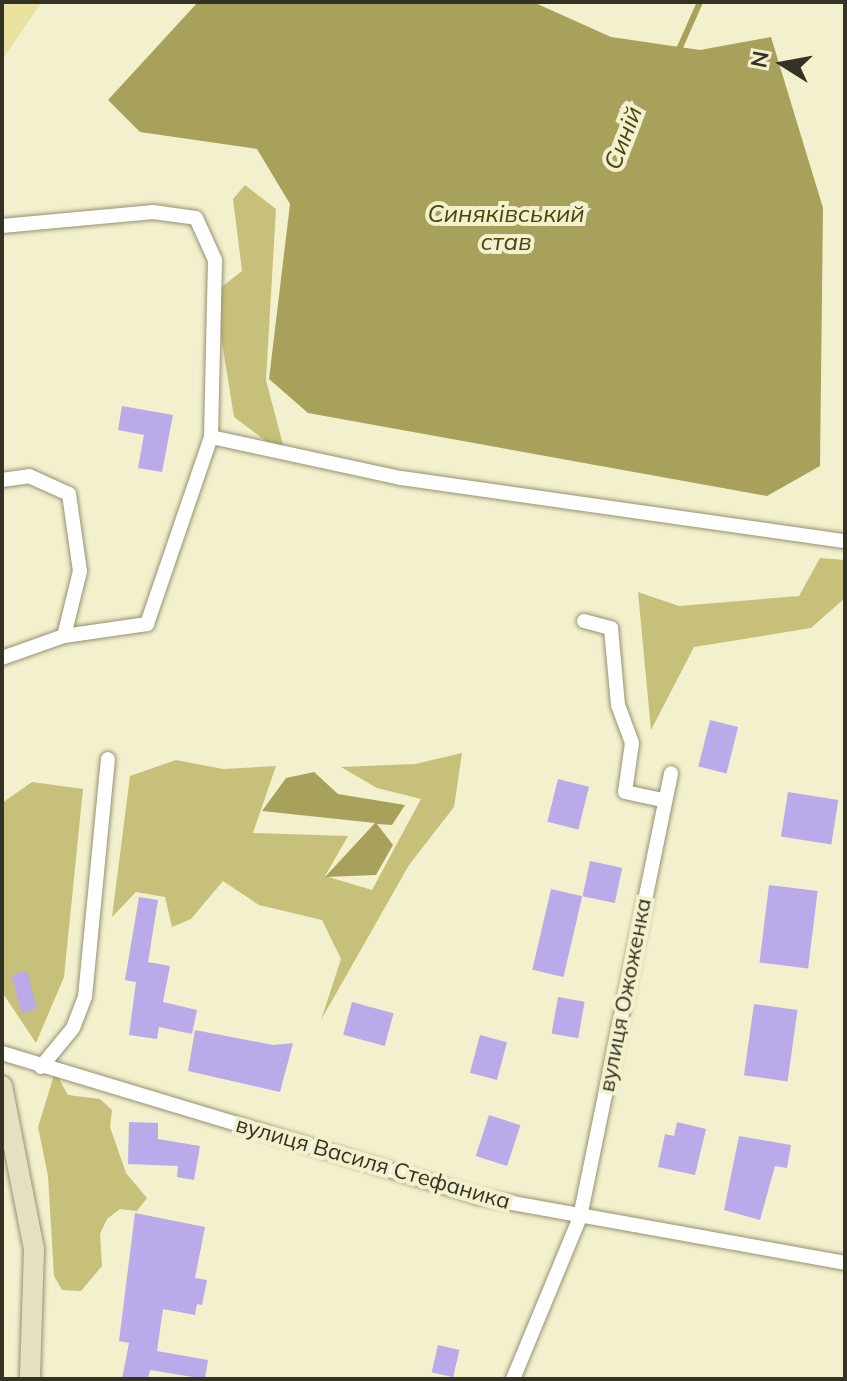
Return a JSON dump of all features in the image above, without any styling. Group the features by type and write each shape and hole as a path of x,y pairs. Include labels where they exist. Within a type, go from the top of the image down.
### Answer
{"main road":[{"path":"2,1086 34,1249 30,1379"}],"street":[{"path":"2,226 153,212 196,218 215,260 211,437 147,624 64,636 2,658"},
{"path":"211,437 401,478 845,541"},
{"path":"2,480 29,476 69,494 80,571 64,636"},
{"path":"584,621 611,628 618,705 632,743 625,792 664,800"},
{"path":"41,1067 73,1028 85,997 108,759"},
{"name":"вулиця Ожоженка","path":"513,1379 580,1217 671,773"},
{"name":"вулиця Василя Стефаника","path":"2,1053 479,1197 845,1263"}],"shaded area":[{"path":"2,2 42,2 2,60"},
{"path":"245,185 276,209 266,380 286,456 234,417 214,293 242,271 233,199"},
{"path":"820,558 845,560 845,598 811,628 694,647 651,730 638,592 679,606 799,596"},
{"path":"462,753 454,807 409,865 321,1020 341,959 322,920 259,905 223,881 191,919 172,927 165,897 136,892 112,917 130,776 176,760 223,769 276,766 253,833 348,836 325,876 372,890 421,799 377,788 341,767 415,764"},
{"path":"32,782 83,789 64,977 36,1043 2,992 2,803"},
{"path":"55,1072 68,1095 100,1099 112,1110 110,1127 126,1173 147,1198 137,1211 120,1209 107,1219 100,1234 102,1266 81,1291 62,1290 54,1276 48,1176 38,1127"}],"water":[{"name":"Синяківський став","path":"198,2 533,2 611,37 700,50 771,37 823,208 820,466 767,496 308,413 269,379 290,204 257,149 140,132 108,100"},
{"path":"314,772 338,794 405,805 392,825 377,824 393,845 376,875 325,877 375,823 262,811 286,778"}],"building":[{"path":"122,406 173,415 162,472 138,468 144,435 118,430"},
{"path":"710,720 738,727 727,774 698,767"},
{"path":"558,779 589,787 578,829 547,822"},
{"path":"788,792 838,800 831,844 781,836"},
{"path":"590,861 622,868 615,903 583,896"},
{"path":"769,885 818,891 808,968 759,962"},
{"path":"551,889 582,896 564,977 532,970"},
{"path":"139,897 158,900 148,962 170,966 163,1002 197,1010 192,1034 159,1027 157,1039 129,1035 136,982 125,980"},
{"path":"27,971 37,1009 22,1013 12,975"},
{"path":"558,997 585,1002 578,1038 552,1033"},
{"path":"352,1002 394,1013 385,1046 343,1035"},
{"path":"754,1004 798,1010 788,1081 744,1075"},
{"path":"195,1030 273,1045 293,1043 280,1092 188,1071"},
{"path":"480,1035 507,1042 497,1080 470,1073"},
{"path":"489,1115 520,1125 507,1166 476,1156"},
{"path":"129,1122 158,1123 158,1139 200,1146 194,1180 177,1177 178,1166 128,1164"},
{"path":"677,1122 706,1129 695,1175 658,1167 665,1134 674,1136"},
{"path":"739,1136 791,1145 787,1168 775,1166 760,1220 724,1210"},
{"path":"135,1213 205,1227 195,1278 207,1280 202,1305 197,1304 195,1315 163,1309 157,1351 208,1360 205,1379 150,1370 148,1379 122,1379 129,1343 119,1341"},
{"path":"438,1345 459,1350 453,1377 432,1372"}],"waterway":[{"name":"Синій","path":"677,54 700,2"}]}
